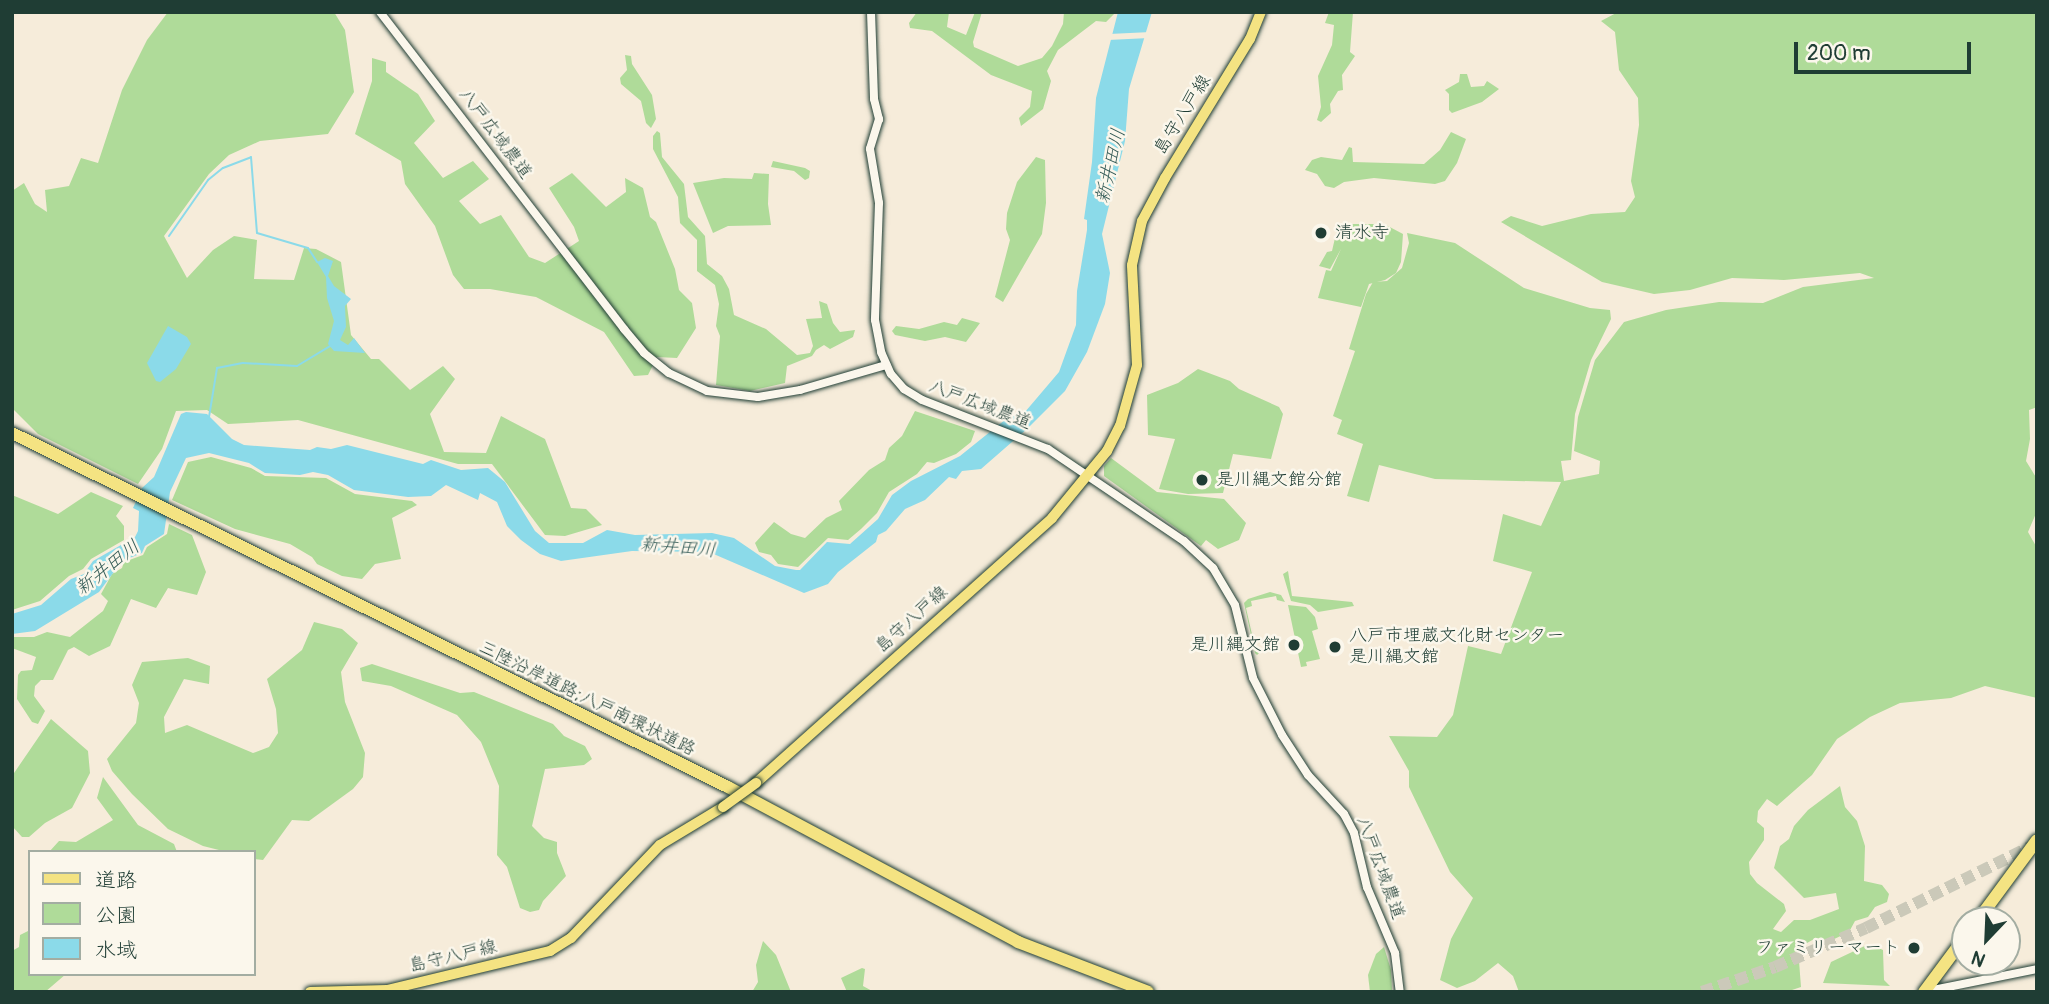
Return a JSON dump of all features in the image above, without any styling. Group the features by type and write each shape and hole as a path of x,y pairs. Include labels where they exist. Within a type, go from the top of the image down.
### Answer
{"highway":[{"name":"三陸沿岸道路;八戸南環状道路","path":"12,433 728,787 1018,942 1148,992"},
{"path":"1988,906 2037,840"},
{"path":"1923,992 1951,955"}],"main road":[{"name":"島守八戸線","path":"310,992 387,990 550,951 577,932 660,845 723,807 756,783 1052,517 1114,440 1137,365 1132,265 1142,221 1164,178 1250,39 1261,12"}],"street":[{"name":"八戸広域農道","path":"380,12 624,329 644,353 669,373 707,391 758,397 800,390 886,365 896,381 913,395 1035,443 1087,473 1184,541 1219,576 1235,605 1254,677 1276,723 1307,775 1344,814 1354,832 1367,887 1395,953 1400,992"},
{"path":"871,12 874,99 878,119 870,149 879,204 875,320 877,341 886,365"},
{"path":"1923,992 2037,968"}],"green space":[{"path":"168,12 334,12 345,30 354,92 328,134 260,141 229,155 209,174 164,236 187,278 213,250 234,236 257,240 254,279 294,280 304,248 316,249 341,262 351,335 371,359 379,359 410,390 443,366 455,379 430,414 444,452 486,453 501,416 545,439 571,508 586,509 602,525 565,536 545,535 492,464 458,464 298,420 228,424 207,410 176,411 162,449 138,484 38,434 12,408 12,191 24,183 35,204 47,212 45,190 69,186 81,158 98,163 122,90 147,40"},
{"path":"917,12 949,12 947,27 966,35 975,12 982,12 974,47 1018,66 1042,58 1052,46 1063,24 1064,12 1116,12 1106,22 1096,21 1058,50 1047,71 1051,81 1043,109 1021,126 1019,118 1030,107 1032,91 991,75 932,31 910,28 909,23"},
{"path":"1329,12 1353,12 1350,52 1355,56 1342,75 1343,90 1338,91 1330,104 1331,113 1321,122 1317,120 1321,107 1318,76 1332,45 1334,25 1325,23"},
{"path":"1618,12 2037,12 2037,407 2029,410 2030,439 2026,461 2037,479 2037,511 2028,532 2037,548 2037,698 1985,686 1951,698 1900,703 1870,717 1837,739 1812,775 1777,806 1767,799 1758,811 1757,822 1764,828 1764,840 1749,862 1750,874 1757,883 1784,904 1786,911 1773,929 1781,932 1794,920 1810,920 1839,909 1836,893 1804,898 1774,868 1780,846 1789,839 1794,826 1808,810 1840,786 1845,807 1857,821 1865,846 1864,881 1882,885 1889,894 1887,902 1875,907 1868,917 1855,921 1849,932 1830,941 1816,938 1798,948 1801,987 1786,992 1519,992 1513,976 1498,963 1475,981 1457,988 1440,980 1451,939 1473,898 1450,872 1409,787 1409,771 1389,736 1437,737 1453,715 1468,646 1501,654 1532,572 1493,561 1503,514 1541,526 1561,482 1435,479 1379,465 1369,502 1347,496 1363,444 1337,434 1342,420 1333,416 1355,351 1349,349 1366,294 1373,282 1387,281 1402,268 1409,243 1407,233 1455,243 1524,288 1590,308 1610,310 1611,319 1591,360 1575,414 1571,460 1561,461 1564,481 1599,474 1600,461 1574,451 1578,417 1595,360 1624,322 1666,310 1719,302 1763,303 1803,287 1874,278 1860,273 1784,280 1732,278 1690,290 1654,294 1602,282 1501,222 1511,216 1542,226 1591,214 1625,212 1635,197 1631,181 1639,125 1638,98 1619,70 1615,32 1601,21"},
{"path":"625,55 631,56 632,64 652,95 656,119 651,128 646,123 641,101 621,84 620,78 627,70"},
{"path":"372,58 386,62 386,72 418,94 435,121 414,143 443,178 473,161 489,179 459,201 480,224 501,215 529,257 545,263 579,241 574,227 549,188 572,173 606,207 626,192 625,178 643,188 650,217 656,222 675,269 679,290 692,303 696,328 677,358 657,357 648,375 634,376 604,332 536,297 490,289 464,289 453,275 435,226 405,184 401,161 355,134 372,81"},
{"path":"1460,74 1467,74 1471,87 1484,86 1487,81 1499,89 1482,102 1452,113 1449,110 1449,94 1445,90 1459,82"},
{"path":"657,131 660,133 662,157 684,184 688,217 705,236 707,264 722,276 729,289 734,315 766,329 797,355 810,353 813,346 806,319 822,318 819,301 827,304 833,323 840,332 855,330 853,337 830,349 824,345 812,356 787,366 785,383 750,391 716,385 720,336 716,326 719,304 715,285 697,271 697,240 680,223 678,197 653,149 653,136"},
{"path":"1451,132 1466,139 1457,163 1445,181 1435,184 1374,178 1344,182 1334,188 1325,186 1317,174 1305,170 1312,160 1321,157 1342,160 1349,147 1352,148 1353,162 1424,164 1440,150"},
{"path":"1036,157 1045,160 1046,203 1042,234 1003,302 995,297 1010,240 1006,229 1007,213 1017,182"},
{"path":"773,161 805,168 810,171 809,178 805,180 794,171 771,167"},
{"path":"754,173 769,174 768,204 771,225 728,226 713,233 693,183 724,178 752,179"},
{"path":"1384,224 1403,234 1401,262 1396,273 1385,280 1369,284 1361,307 1318,298 1326,270 1331,271 1341,249 1330,269 1319,266 1327,252 1332,251 1338,225"},
{"path":"962,318 980,323 966,342 945,337 925,341 895,335 892,331 896,326 919,329 944,322 957,325"},
{"path":"1198,369 1230,381 1239,389 1279,407 1283,414 1271,459 1233,454 1223,493 1188,494 1159,489 1175,439 1148,435 1147,395 1178,383"},
{"path":"915,411 975,431 971,442 956,454 934,463 927,462 917,474 889,492 877,513 848,540 828,538 798,567 778,564 771,555 759,552 755,543 774,522 791,534 805,538 826,518 842,510 839,501 869,470 885,460 889,448 902,436"},
{"path":"211,457 251,468 265,476 326,478 355,494 412,501 417,505 392,518 401,559 375,564 362,579 342,576 317,564 312,557 290,544 235,529 172,500 188,462"},
{"path":"1111,458 1157,492 1224,499 1246,523 1239,540 1218,549 1206,540 1201,546 1104,476 1104,466"},
{"path":"91,492 123,506 116,516 124,526 124,540 91,559 83,569 69,576 40,601 12,610 12,495 58,514"},
{"path":"169,524 192,535 206,572 197,595 168,588 156,608 131,599 110,646 89,656 74,647 68,650 53,680 41,680 35,686 34,696 45,711 38,724 32,722 17,699 18,675 21,671 32,670 36,657 12,648 12,637 34,637 47,632 70,637 103,611 108,601 101,594 112,574 122,568 124,562 143,555 147,547 167,534"},
{"path":"1288,571 1292,596 1352,602 1354,606 1318,612 1310,605 1291,601 1283,574"},
{"path":"1270,592 1281,595 1285,602 1277,600 1276,596 1251,601 1252,606 1246,608 1256,652 1260,652 1257,655 1255,653 1244,603 1248,599"},
{"path":"1288,605 1306,607 1315,617 1318,629 1312,631 1320,659 1306,662 1307,666 1301,667"},
{"path":"314,622 342,629 358,643 341,672 345,702 365,753 363,777 353,789 309,821 292,820 263,860 256,859 256,850 219,850 203,846 168,829 112,771 107,759 136,723 139,703 132,685 142,662 188,658 210,666 209,684 184,679 164,717 165,733 187,725 253,753 269,747 278,733 276,709 267,679 302,650"},
{"path":"372,664 460,693 474,692 553,724 564,736 585,746 592,759 584,765 545,769 532,826 544,838 557,842 557,853 566,876 543,901 539,910 530,912 520,908 507,867 497,855 499,786 481,742 457,715 391,686 362,681 360,668"},
{"path":"51,719 88,751 90,773 72,808 45,823 29,837 22,837 12,826 12,776"},
{"path":"103,777 138,825 174,844 176,850 51,850 59,841 76,842 113,820 97,798"},
{"path":"28,931 28,976 64,976 45,992 12,992 12,951 19,947 20,935"},
{"path":"763,941 776,955 791,992 752,992 758,982 756,965"},
{"path":"1869,944 1883,950 1884,980 1890,986 1823,983 1831,962"},
{"path":"1384,947 1391,970 1392,990 1370,992 1368,975 1376,954"},
{"path":"865,969 863,986 874,992 847,992 841,978"}],"water":[{"name":"新井田川","path":"1118,12 1152,12 1129,89 1125,141 1102,234 1110,273 1105,304 1087,352 1065,391 1027,429 981,469 962,471 956,479 949,477 925,500 905,509 886,531 878,535 876,542 838,572 828,584 804,593 709,552 632,551 561,561 540,554 521,540 507,526 497,502 480,493 478,500 446,485 431,496 408,497 354,490 328,475 313,472 300,475 265,473 249,463 209,453 186,458 170,492 164,534 145,546 142,553 122,561 99,592 35,631 12,634 12,614 41,605 71,579 84,574 93,561 135,537 139,511 133,508 142,488 154,477 181,414 186,412 207,414 232,439 244,445 310,450 347,445 423,464 431,460 461,470 488,468 505,482 535,531 549,543 583,543 607,530 635,535 712,533 734,538 775,566 796,570 800,570 827,542 850,544 878,519 892,495 911,481 960,456 1006,419 1025,412 1059,372 1076,325 1077,291 1087,230 1087,220 1084,219 1092,162 1096,98"},
{"path":"325,258 333,261 328,276 334,286 351,299 345,306 346,327 340,340 348,345 354,338 365,353 334,351 328,344 334,321 327,298 326,277 317,262"},
{"path":"168,326 187,337 191,344 176,369 160,382 156,381 147,363"}],"pier":[{"path":"1151,32 1149,38 1108,40 1109,34"}],"waterway":[{"path":"169,236 208,180 223,168 251,157 257,233 308,248 317,262"},
{"path":"209,417 217,368 243,363 297,366 330,346"}],"tunnel":[{"path":"1702,992 1775,967 1866,928 2034,845"}],"place":[{"name":"清水寺","path":"1321,233"},
{"name":"是川縄文館分館","path":"1202,480"},
{"name":"是川縄文館","path":"1294,645"},
{"name":"八戸市埋蔵文化財センター 是川縄文館","path":"1335,647"},
{"name":"ファミリーマート","path":"1914,948"}]}
